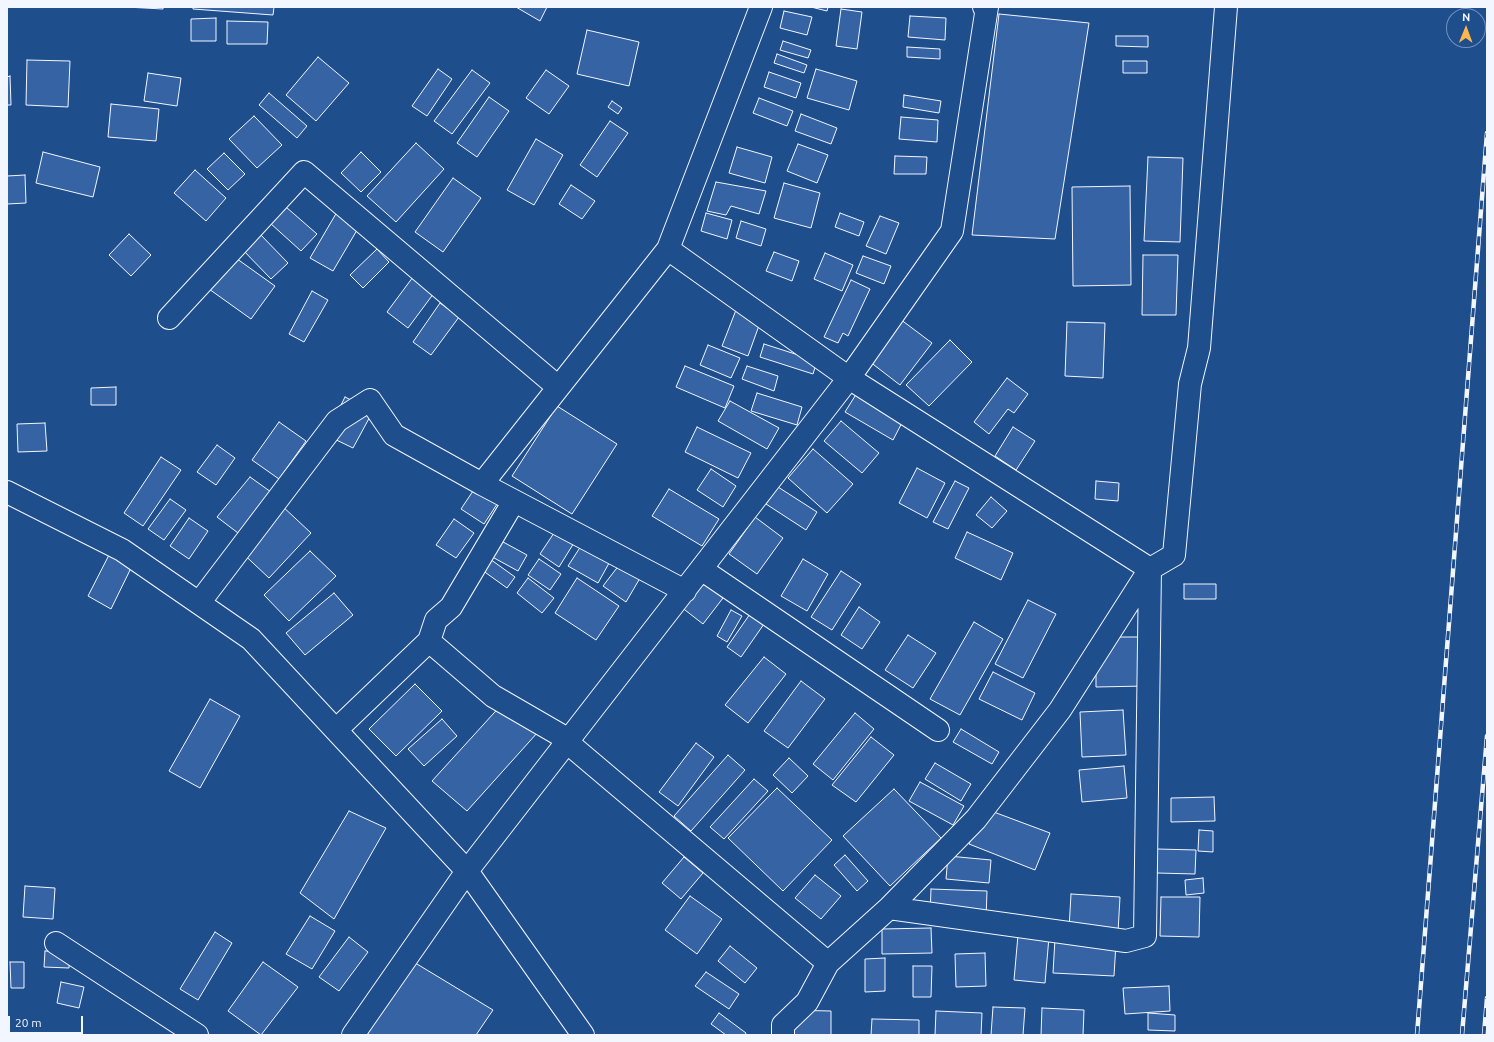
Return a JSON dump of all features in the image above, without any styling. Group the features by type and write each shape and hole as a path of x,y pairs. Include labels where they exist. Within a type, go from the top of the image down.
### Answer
{"street":[{"path":"482,484 668,248 762,7"},
{"path":"353,1035 467,871 849,378 952,231 986,8 984,7"},
{"path":"783,1035 783,1025 807,1002 828,963 889,908 976,819 1060,710 1150,569 1174,555 1190,384 1199,348 1226,7"},
{"path":"170,318 304,172 558,387"},
{"path":"668,248 849,378 1150,569"},
{"path":"199,603 337,421 370,400 394,435 482,484 685,591"},
{"path":"7,492 122,550 251,639 467,871 582,1035"},
{"path":"336,730 429,641 436,620 451,607 514,501"},
{"path":"701,568 938,730"},
{"path":"889,908 1126,941 1145,936 1150,569"},
{"path":"429,641 493,696 568,740 568,743 828,963"},
{"path":"56,943 197,1035"}],"building":[{"path":"126,7 163,7 163,9"},
{"path":"193,7 274,7 273,15 193,9"},
{"path":"516,7 547,7 540,21"},
{"path":"811,7 828,7 827,11"},
{"path":"841,9 862,12 857,49 836,46"},
{"path":"784,11 812,17 807,35 780,28"},
{"path":"999,14 1089,23 1055,239 972,235"},
{"path":"910,16 946,18 945,40 908,37"},
{"path":"216,18 216,41 191,41 191,19"},
{"path":"227,21 268,22 267,44 227,44"},
{"path":"587,30 639,42 629,86 577,74"},
{"path":"1116,36 1148,36 1148,47 1116,46"},
{"path":"783,41 811,50 808,58 780,50"},
{"path":"907,47 940,49 940,59 907,57"},
{"path":"777,54 807,65 804,73 774,63"},
{"path":"318,57 349,83 316,121 286,95"},
{"path":"27,60 70,61 68,107 26,105"},
{"path":"1123,61 1147,61 1147,73 1123,73"},
{"path":"438,69 452,79 427,116 412,106"},
{"path":"816,69 857,81 849,110 807,98"},
{"path":"472,70 490,83 452,134 434,121"},
{"path":"546,70 569,86 549,114 526,98"},
{"path":"769,72 801,83 796,98 764,87"},
{"path":"148,73 181,78 177,106 144,101"},
{"path":"10,76 11,105 7,105 7,77"},
{"path":"269,93 307,126 297,138 259,105"},
{"path":"904,95 941,101 939,113 903,107"},
{"path":"489,97 509,111 477,157 457,143"},
{"path":"759,98 793,111 787,126 753,113"},
{"path":"612,101 622,108 618,114 608,107"},
{"path":"111,104 159,109 156,141 108,137"},
{"path":"801,114 837,128 831,144 795,131"},
{"path":"254,116 282,145 257,168 229,139"},
{"path":"901,117 938,120 937,142 899,139"},
{"path":"610,121 628,133 597,177 580,165"},
{"path":"536,139 563,155 534,205 507,190"},
{"path":"416,143 444,169 396,222 367,196"},
{"path":"798,144 828,155 817,183 787,171"},
{"path":"737,147 772,157 765,183 729,173"},
{"path":"43,152 100,167 93,197 36,183"},
{"path":"361,152 381,172 361,192 341,173"},
{"path":"224,153 245,174 228,190 207,169"},
{"path":"895,156 927,157 926,174 894,174"},
{"path":"1148,157 1183,158 1180,242 1144,241"},
{"path":"195,170 226,198 206,221 174,193"},
{"path":"25,175 26,203 7,204 7,176"},
{"path":"453,178 481,198 443,252 415,232"},
{"path":"716,182 766,191 759,214 731,206 726,215 707,211"},
{"path":"784,183 820,193 811,228 774,218"},
{"path":"571,185 595,201 582,219 559,204"},
{"path":"1130,186 1131,285 1073,286 1072,187"},
{"path":"286,207 317,234 301,251 270,223"},
{"path":"337,212 360,225 333,271 310,258"},
{"path":"706,213 732,220 727,239 701,231"},
{"path":"840,213 864,222 859,236 835,227"},
{"path":"880,216 899,223 886,254 866,246"},
{"path":"741,221 766,229 761,246 736,238"},
{"path":"257,231 288,263 271,279 240,247"},
{"path":"129,234 151,255 131,276 109,255"},
{"path":"377,249 389,262 363,288 350,275"},
{"path":"774,252 799,261 792,281 766,271"},
{"path":"825,253 853,265 842,291 814,279"},
{"path":"1143,255 1178,255 1176,315 1142,315"},
{"path":"233,256 275,286 251,319 209,289"},
{"path":"863,256 891,266 884,284 856,273"},
{"path":"413,277 434,293 408,328 387,312"},
{"path":"851,280 870,289 848,336 843,333 838,343 824,337"},
{"path":"312,291 328,300 304,342 289,334"},
{"path":"440,303 459,317 431,355 413,342"},
{"path":"736,310 761,320 748,356 722,346"},
{"path":"896,316 932,343 900,385 865,358"},
{"path":"1067,322 1105,323 1103,378 1065,376"},
{"path":"950,340 972,362 929,406 906,385"},
{"path":"764,344 817,361 813,374 760,357"},
{"path":"708,345 740,358 731,378 700,365"},
{"path":"685,366 734,386 725,408 676,387"},
{"path":"747,366 778,376 774,391 742,379"},
{"path":"1007,378 1028,394 1014,413 1008,409 989,434 974,422"},
{"path":"116,387 116,405 91,405 91,388"},
{"path":"860,388 905,417 893,440 845,412"},
{"path":"757,393 802,407 797,425 751,411"},
{"path":"345,397 373,411 353,448 326,435"},
{"path":"730,401 779,428 767,449 718,421"},
{"path":"557,406 617,444 572,514 512,476"},
{"path":"841,421 879,453 862,473 824,441"},
{"path":"279,422 306,441 279,479 252,460"},
{"path":"45,423 47,451 18,452 17,424"},
{"path":"697,427 751,453 738,478 685,452"},
{"path":"1013,427 1035,441 1016,470 995,456"},
{"path":"217,445 235,458 216,485 197,472"},
{"path":"813,449 853,484 827,513 788,478"},
{"path":"161,457 181,470 143,526 124,513"},
{"path":"917,468 945,483 927,518 899,503"},
{"path":"711,469 736,486 723,507 697,490"},
{"path":"250,477 271,492 238,533 217,517"},
{"path":"955,481 969,488 948,529 933,522"},
{"path":"1096,481 1119,483 1118,501 1095,499"},
{"path":"477,485 501,498 484,524 461,509"},
{"path":"778,487 817,512 806,530 766,504"},
{"path":"669,489 719,519 702,546 652,516"},
{"path":"991,497 1007,511 992,528 976,515"},
{"path":"170,499 186,510 164,540 148,529"},
{"path":"280,504 311,533 269,578 237,548"},
{"path":"755,517 783,538 757,574 729,554"},
{"path":"189,518 208,531 189,559 170,546"},
{"path":"454,519 474,533 456,558 436,545"},
{"path":"558,527 577,538 559,567 540,554"},
{"path":"967,532 1013,553 1001,580 955,558"},
{"path":"494,537 527,555 518,571 485,553"},
{"path":"583,543 613,556 598,583 568,566"},
{"path":"310,551 336,576 289,621 264,595"},
{"path":"483,554 515,577 507,588 475,565"},
{"path":"109,555 132,566 111,609 88,596"},
{"path":"539,559 561,574 550,590 528,575"},
{"path":"803,559 828,574 807,611 781,596"},
{"path":"623,560 643,573 626,602 603,586"},
{"path":"841,571 861,584 832,630 811,617"},
{"path":"696,577 723,598 703,624 676,603"},
{"path":"528,578 554,598 542,613 517,593"},
{"path":"577,578 619,606 596,640 555,613"},
{"path":"1184,584 1216,584 1216,599 1184,599"},
{"path":"334,593 353,615 305,655 286,633"},
{"path":"1028,600 1056,614 1023,678 995,664"},
{"path":"859,607 880,622 862,649 841,635"},
{"path":"731,610 742,616 727,642 717,636"},
{"path":"750,614 764,624 741,657 727,647"},
{"path":"974,622 1003,639 960,715 930,699"},
{"path":"908,635 936,653 913,688 885,670"},
{"path":"1096,637 1146,637 1146,686 1096,687"},
{"path":"764,657 786,674 748,723 725,705"},
{"path":"993,672 1035,693 1022,720 979,699"},
{"path":"801,681 825,699 788,748 764,731"},
{"path":"415,684 442,711 396,756 369,729"},
{"path":"210,699 240,716 200,788 169,771"},
{"path":"504,702 538,732 467,811 432,781"},
{"path":"1123,710 1126,755 1082,757 1080,712"},
{"path":"855,713 874,729 833,780 813,764"},
{"path":"442,719 457,736 424,766 408,749"},
{"path":"961,729 999,752 992,764 953,742"},
{"path":"871,737 894,755 856,802 832,785"},
{"path":"696,743 714,757 678,806 659,792"},
{"path":"728,755 745,770 691,831 674,816"},
{"path":"789,758 808,776 792,793 773,775"},
{"path":"935,763 971,784 961,801 925,779"},
{"path":"1124,766 1127,798 1082,802 1079,770"},
{"path":"754,779 768,791 724,839 710,827"},
{"path":"920,782 964,806 953,825 909,801"},
{"path":"777,788 832,840 783,891 728,838"},
{"path":"894,789 941,838 890,886 843,836"},
{"path":"1214,797 1215,821 1171,822 1171,798"},
{"path":"983,808 1050,833 1035,870 969,844"},
{"path":"349,811 386,828 334,919 300,893"},
{"path":"1199,830 1213,831 1213,852 1198,851"},
{"path":"1157,849 1196,850 1195,874 1157,873"},
{"path":"845,855 868,881 857,891 834,865"},
{"path":"948,856 991,860 989,883 946,879"},
{"path":"684,857 703,873 681,899 662,883"},
{"path":"815,875 841,896 821,919 795,898"},
{"path":"1203,878 1204,893 1186,895 1185,880"},
{"path":"25,886 55,888 53,919 23,917"},
{"path":"931,889 987,891 986,919 930,916"},
{"path":"1071,894 1120,897 1118,932 1069,929"},
{"path":"690,896 722,919 697,954 665,930"},
{"path":"1161,897 1200,897 1199,937 1160,936"},
{"path":"310,916 335,931 312,969 286,954"},
{"path":"931,928 932,953 882,954 882,929"},
{"path":"215,932 232,943 198,1000 180,989"},
{"path":"1018,935 1049,937 1045,983 1014,980"},
{"path":"349,937 368,952 339,991 319,977"},
{"path":"1055,939 1116,943 1114,976 1053,973"},
{"path":"730,946 757,968 745,983 718,961"},
{"path":"45,951 70,952 69,968 44,967"},
{"path":"985,953 986,986 956,987 955,954"},
{"path":"885,958 885,991 865,992 865,959"},
{"path":"412,961 493,1010 476,1035 367,1035"},
{"path":"10,962 24,962 24,988 11,988"},
{"path":"263,962 298,987 261,1035 228,1011"},
{"path":"913,966 932,966 931,997 913,997"},
{"path":"706,972 739,994 729,1009 695,986"},
{"path":"61,982 84,987 79,1008 57,1003"},
{"path":"1169,986 1170,1011 1125,1014 1123,988"},
{"path":"993,1007 1025,1008 1023,1035 991,1035"},
{"path":"1042,1008 1084,1010 1083,1035 1041,1035"},
{"path":"785,1010 831,1011 831,1035 785,1035"},
{"path":"936,1011 982,1013 981,1035 935,1035"},
{"path":"719,1013 746,1033 745,1035 726,1035 711,1024"},
{"path":"1148,1013 1175,1015 1175,1031 1148,1030"},
{"path":"872,1019 919,1020 919,1035 871,1035"}],"railway":[{"path":"1417,1035 1487,133"},
{"path":"1462,1035 1487,736"},
{"path":"1484,1035 1487,998"}]}
